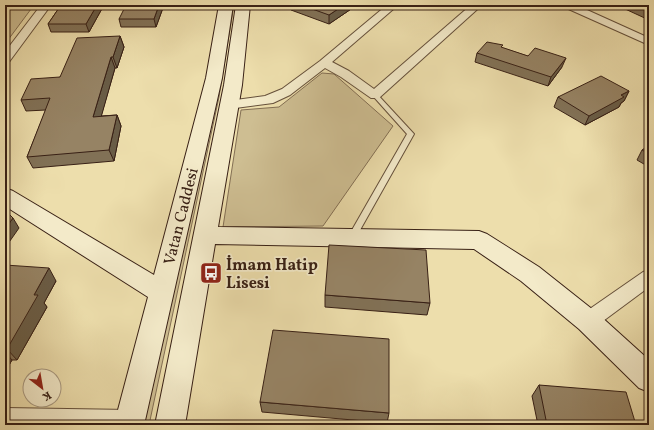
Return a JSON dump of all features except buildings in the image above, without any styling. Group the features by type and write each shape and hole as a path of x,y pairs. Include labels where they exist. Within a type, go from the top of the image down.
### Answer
{"main road":[{"name":"Vatan Caddesi","path":"129,423 214,78 226,5"},
{"name":"Vatan Caddesi","path":"170,425 228,105 233,85 244,5"},
{"path":"5,196 161,292"},
{"path":"204,235 479,240 530,274 588,321 649,378"}],"street":[{"path":"5,60 46,5"},
{"path":"228,105 268,100 278,96 324,63 393,5"},
{"path":"324,63 345,74 375,95 477,5"},
{"path":"568,5 649,42"},
{"path":"588,321 649,276"},
{"path":"5,419 129,423"}],"lane":[{"path":"352,238 411,134 375,95"}],"shaded area":[{"path":"20,5 34,5 5,44 5,10"},
{"path":"232,5 234,5 219,97 149,425 142,425"},
{"path":"322,73 334,74 393,126 323,226 223,227 241,110 279,107"}],"place":[{"name":"İmam Hatip Lisesi","path":"211,273"}]}
